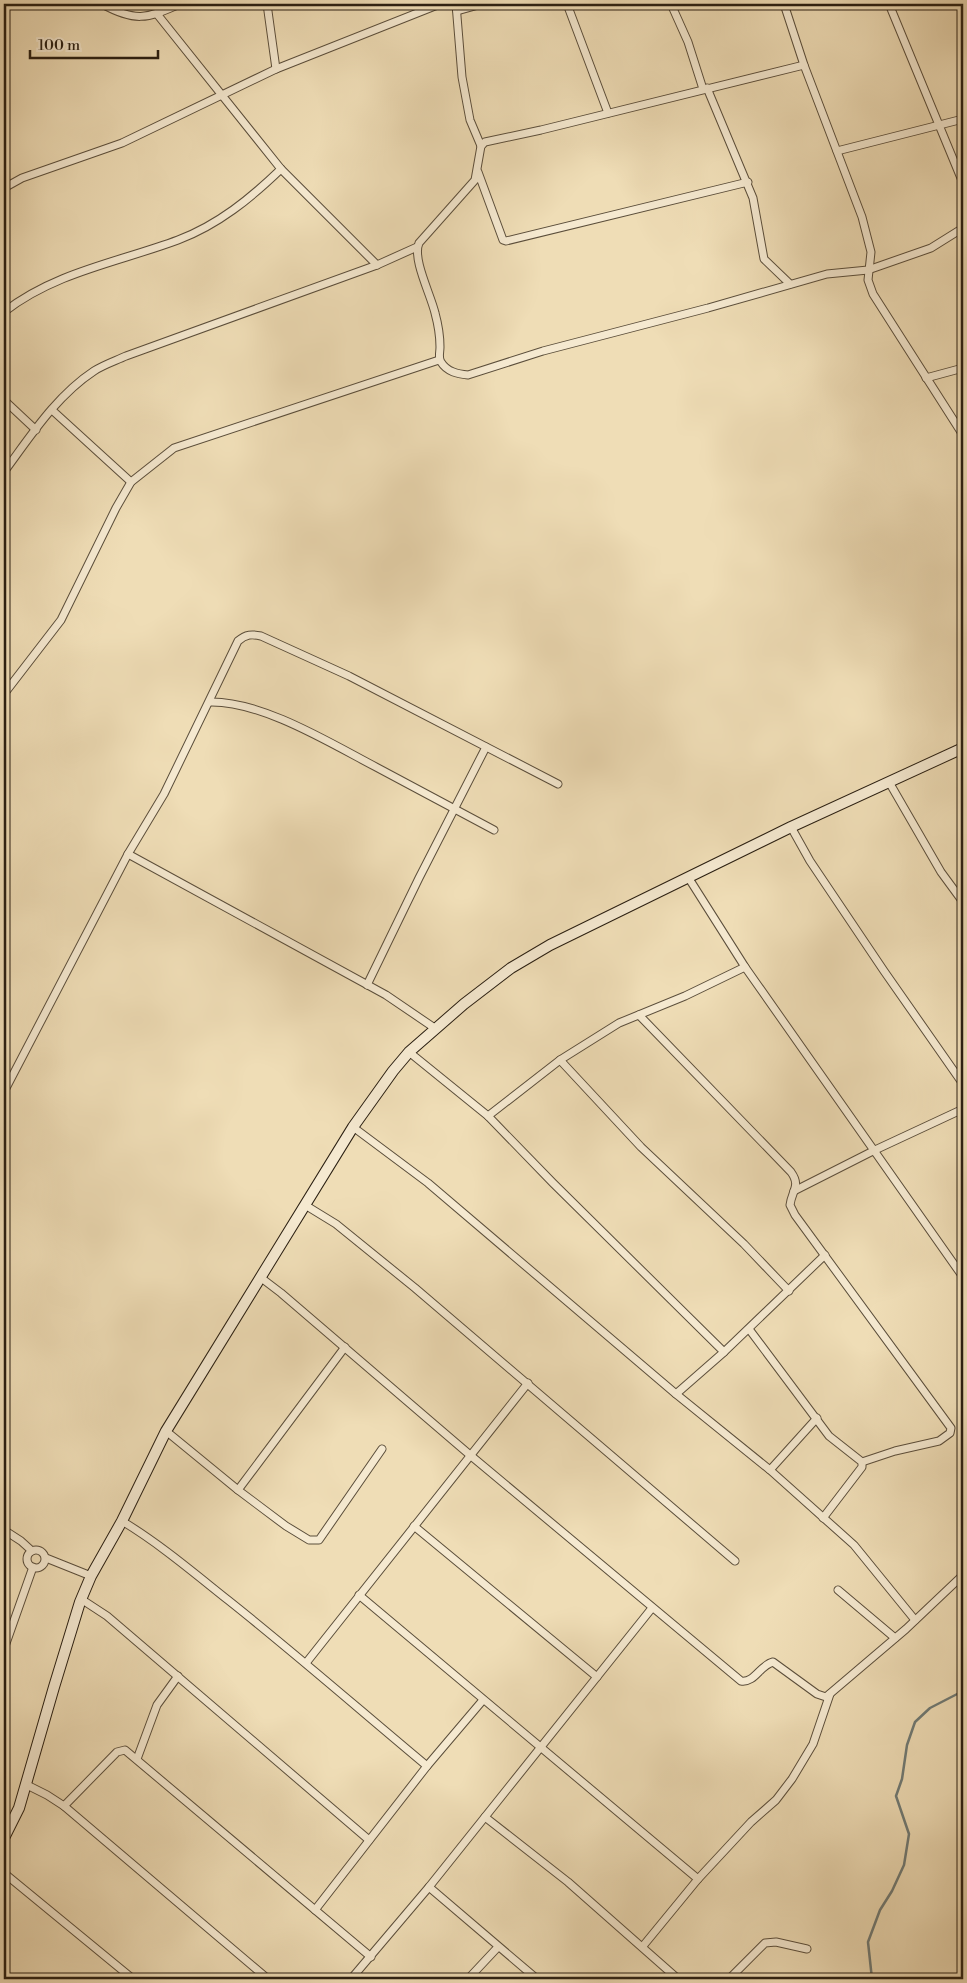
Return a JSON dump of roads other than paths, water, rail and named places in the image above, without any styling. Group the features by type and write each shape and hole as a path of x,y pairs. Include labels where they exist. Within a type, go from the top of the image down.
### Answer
{"street":[{"path":"102,4 132,18 157,14 180,4"},
{"path":"267,4 276,69"},
{"path":"4,188 22,178 122,143 276,69 440,4"},
{"path":"4,472 52,410 76,384 95,370 377,265 417,247 472,185 477,170 481,146 470,120 462,77 457,7 482,4"},
{"path":"567,4 608,113"},
{"path":"671,4 688,42 705,89 748,182 757,213 762,255 790,284"},
{"path":"784,4 804,65 869,240 870,262 868,280 872,294 963,435"},
{"path":"889,4 963,183"},
{"path":"157,14 281,169 377,265"},
{"path":"481,146 485,142 804,65"},
{"path":"837,151 963,119"},
{"path":"4,312 22,298 91,267 179,240 206,227 250,198 281,169"},
{"path":"477,170 503,240 506,241 748,182"},
{"path":"417,247 417,256 435,314 440,341 440,360 444,367 456,374 468,375 543,351 708,308 827,274 868,270 931,248 963,228"},
{"path":"4,694 61,620 116,508 131,482 149,466 174,448 440,360"},
{"path":"926,378 963,368"},
{"path":"4,400 36,430"},
{"path":"52,410 131,482"},
{"path":"4,1092 128,854 164,794 238,641 244,636 252,634 262,636 349,676 558,784"},
{"path":"210,702 234,704 268,714 345,751 494,830"},
{"path":"367,985 486,747"},
{"path":"4,1838 19,1808 81,1600 91,1576 122,1521 166,1431 353,1127 393,1070 409,1052 464,1004 510,968 550,945 791,827 963,748"},
{"path":"889,782 941,872 963,902"},
{"path":"791,827 810,861 963,1084"},
{"path":"128,854 386,995 436,1029"},
{"path":"688,877 745,967 963,1277"},
{"path":"488,1116 560,1060 620,1023 685,996 745,967"},
{"path":"639,1014 796,1178 797,1184 790,1205 795,1214 951,1428 950,1432 939,1441 895,1451 862,1462"},
{"path":"409,1052 488,1116 553,1184 724,1352"},
{"path":"560,1060 641,1146 744,1244 789,1291"},
{"path":"794,1191 875,1150 963,1110"},
{"path":"353,1127 428,1183 676,1394 770,1470 854,1545 915,1620"},
{"path":"305,1204 336,1224 528,1383 735,1561"},
{"path":"676,1394 749,1329 825,1255"},
{"path":"260,1277 652,1608 738,1679 745,1682 772,1662 817,1694 826,1697 895,1638 963,1575"},
{"path":"749,1329 829,1436 862,1462"},
{"path":"238,1490 345,1347"},
{"path":"306,1663 528,1383"},
{"path":"770,1470 817,1418"},
{"path":"166,1431 238,1490 286,1526 309,1540 315,1541 318,1540 382,1449"},
{"path":"823,1518 862,1467 862,1462"},
{"path":"122,1521 155,1543 306,1663 427,1766"},
{"path":"414,1526 597,1677"},
{"path":"4,1530 21,1540 32,1551"},
{"path":"46,1558 42,1566 33,1567 28,1564 27,1558 32,1551 40,1550 46,1558 91,1576"},
{"path":"4,1649 33,1567"},
{"path":"838,1590 895,1638"},
{"path":"359,1595 698,1879"},
{"path":"81,1600 107,1616 369,1840"},
{"path":"351,1979 429,1887 652,1608"},
{"path":"137,1758 157,1705 178,1676"},
{"path":"643,1946 698,1879 751,1822 776,1800 792,1780 813,1744 830,1694"},
{"path":"315,1910 427,1766 483,1700"},
{"path":"64,1806 117,1752 125,1750 137,1758 371,1957"},
{"path":"25,1784 48,1795 64,1806 268,1979"},
{"path":"485,1817 568,1882 643,1946 678,1979"},
{"path":"4,1873 133,1979"},
{"path":"429,1887 537,1979"},
{"path":"729,1979 766,1943 776,1942 807,1949"},
{"path":"468,1979 498,1946"}],"waterway":[{"path":"872,1979 868,1942 880,1910 892,1891 904,1865 909,1834 896,1796 902,1779 907,1745 915,1722 930,1708 963,1691"}]}
